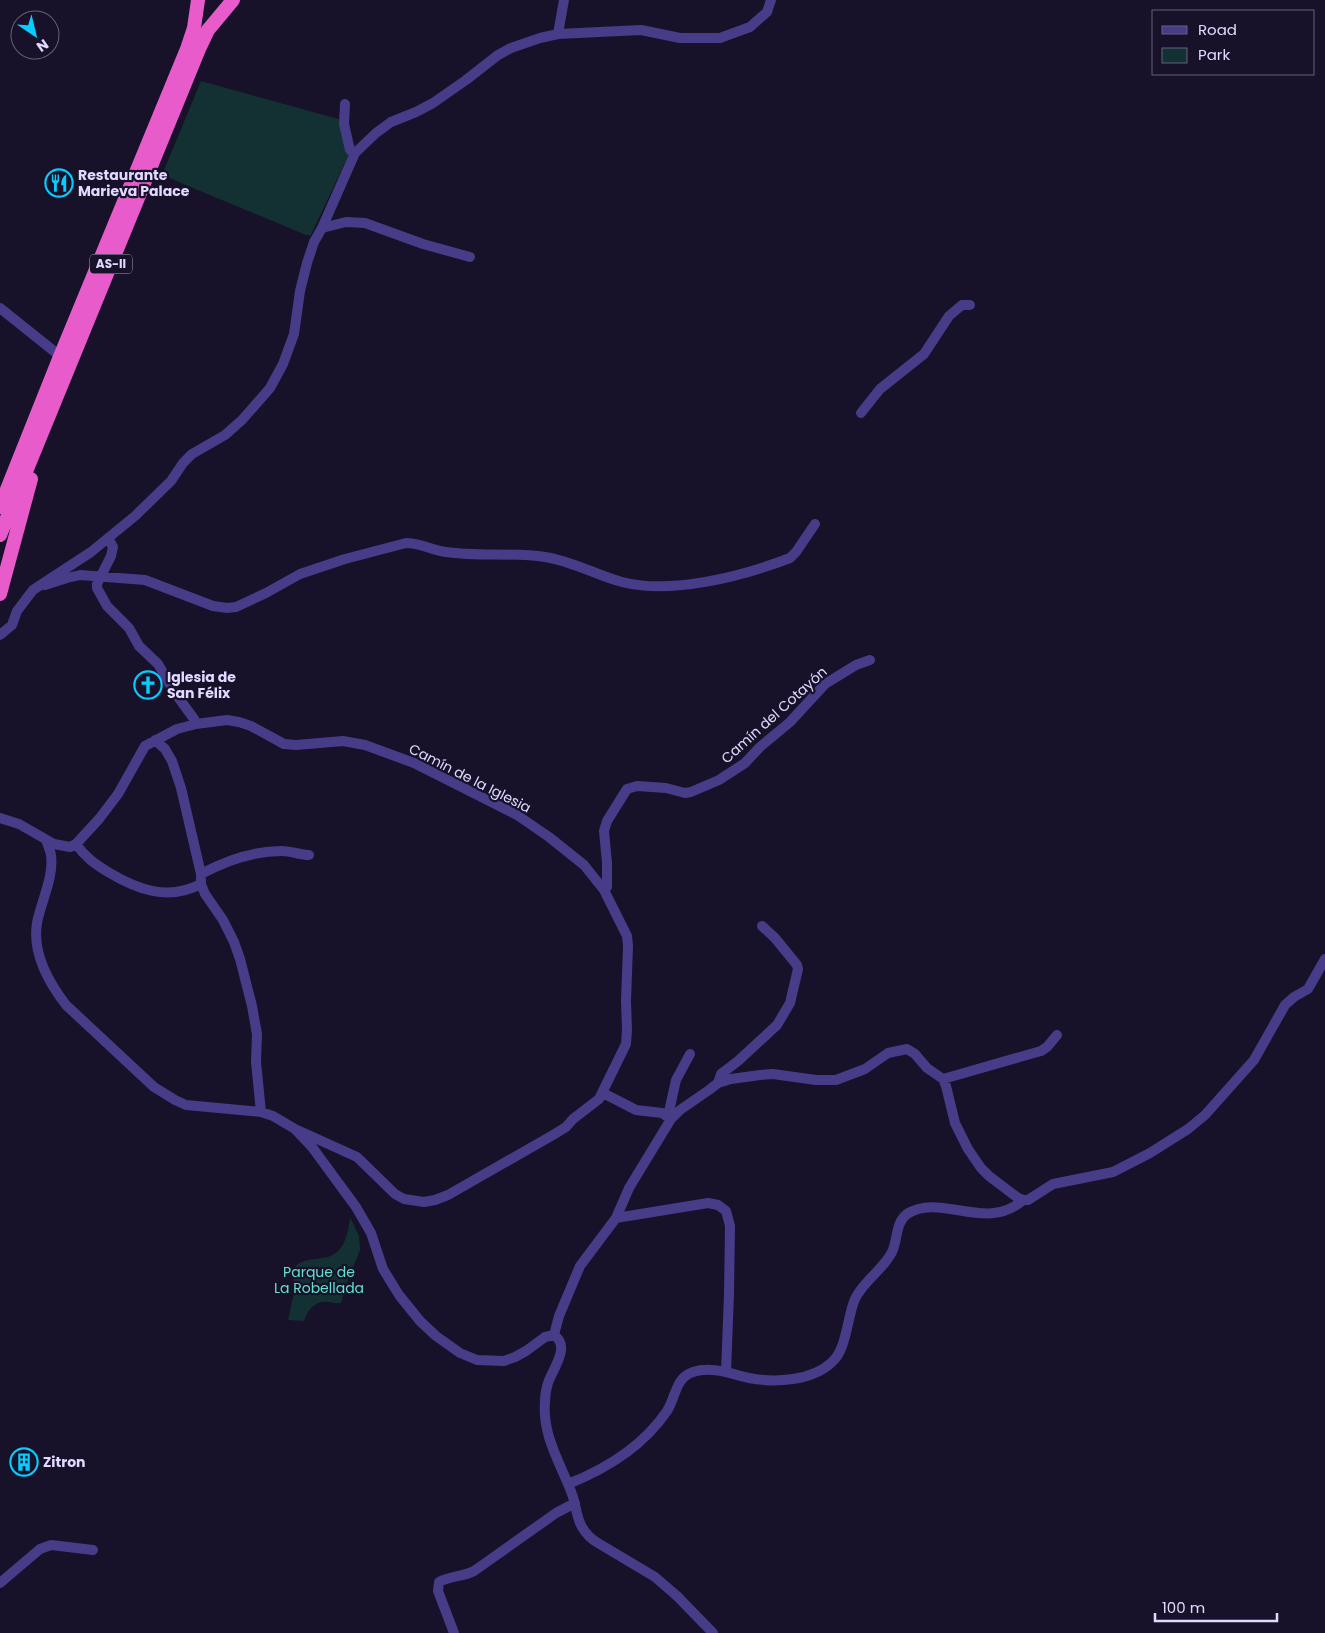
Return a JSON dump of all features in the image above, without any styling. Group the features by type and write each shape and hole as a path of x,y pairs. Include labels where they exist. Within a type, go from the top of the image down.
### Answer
{"highway":[{"name":"AS-II","path":"0,536 63,359 187,49 194,28 198,0"},
{"name":"AS-II","path":"0,507 199,49 208,30 233,0"},
{"path":"0,482 63,359"},
{"path":"0,594 63,359"}],"street":[{"path":"558,34 564,0"},
{"path":"0,627 5,625 18,611 32,590 91,552 154,499 192,454 225,435 242,420 270,388 283,364 294,334 306,263 314,242 355,153 363,144 391,122 434,103 510,48 558,34 641,30 680,38 720,38 750,27 767,12 771,0"},
{"path":"345,104 344,124 350,150 355,153"},
{"path":"322,228 346,222 365,223 423,244 470,257"},
{"path":"861,413 880,389 924,354 949,316 962,305 970,305"},
{"path":"0,308 63,359"},
{"path":"32,590 80,575 145,580 213,606 236,607 300,574 346,558 406,543 416,543 445,552 545,557 560,560 624,583 648,586 702,583 733,576 790,558 815,524"},
{"path":"108,538 113,547 111,556 96,588 107,606 128,628 139,646 158,664 196,724"},
{"path":"0,635 12,625 18,611"},
{"name":"Camín del Cotayón","path":"604,890 607,887 604,831 607,821 627,788 636,786 666,788 685,793 719,780 745,764 760,747 790,722 825,684 856,665 870,660"},
{"name":"Camín de la Iglesia","path":"76,844 99,819 118,794 145,746 177,729 196,724 227,720 239,722 264,732 284,744 354,742 414,763 525,820 584,865 604,890 627,936 626,1044 603,1093 595,1104 573,1119 566,1128 448,1195 424,1202 404,1199 395,1194 357,1157 294,1129"},
{"path":"155,740 166,749 181,788 205,894 223,920 240,959 257,1034 256,1062 261,1112"},
{"path":"0,818 19,824 46,840 62,846 70,847 76,844 87,859 129,884 159,892 180,892 193,889 212,868 241,857 284,850 309,855"},
{"path":"46,840 51,855 50,872 36,935 45,972 66,1005 154,1087 169,1098 186,1105 261,1112 273,1116 294,1129 312,1146 348,1194 371,1233 384,1269 399,1295 420,1321 436,1336 460,1353 477,1360 504,1361 515,1357 545,1337 554,1334"},
{"path":"718,1083 721,1074 770,1033 785,1014 790,1003 798,969 797,965 775,938 762,926"},
{"path":"568,1484 620,1456 643,1440 654,1429 668,1409 678,1384 686,1375 694,1372 714,1370 750,1378 780,1380 807,1376 826,1367 836,1358 839,1352 855,1299 891,1254 899,1224 905,1216 919,1209 964,1210 983,1214 1001,1213 1017,1206 1023,1200 1032,1198 1053,1184 1113,1172 1150,1153 1188,1129 1205,1115 1254,1060 1285,1005 1308,989 1325,960"},
{"path":"943,1079 1041,1051 1057,1035"},
{"path":"670,1117 718,1083 731,1079 773,1074 816,1080 836,1080 864,1069 888,1053 907,1050 915,1054 927,1068 943,1079 955,1122 968,1149 981,1168 989,1176 1023,1200"},
{"path":"554,1334 559,1316 580,1266 616,1218 629,1188 670,1117 676,1080 690,1054"},
{"path":"603,1093 636,1110 662,1113 670,1117"},
{"path":"616,1218 708,1203 718,1205 726,1211 730,1226 726,1372"},
{"path":"554,1334 561,1343 561,1352 548,1385 544,1417 551,1443 576,1503 582,1526 590,1538 655,1577 677,1596 713,1633"},
{"path":"454,1633 437,1588 439,1582 474,1571 556,1513 576,1503"},
{"path":"0,1583 40,1549 51,1545 65,1545 93,1550"}],"green space":[{"path":"201,81 342,120 349,154 311,235 306,235 162,175"},
{"name":"Parque de La Robellada","path":"350,1217 359,1236 360,1250 341,1303 319,1303 310,1310 304,1321 288,1320 294,1293 293,1269 303,1262 329,1256 340,1249 348,1231"}],"place":[{"name":"Restaurante Marieva Palace","path":"59,183"},
{"name":"Iglesia de San Félix","path":"148,685"},
{"name":"Zitron","path":"24,1462"}]}
